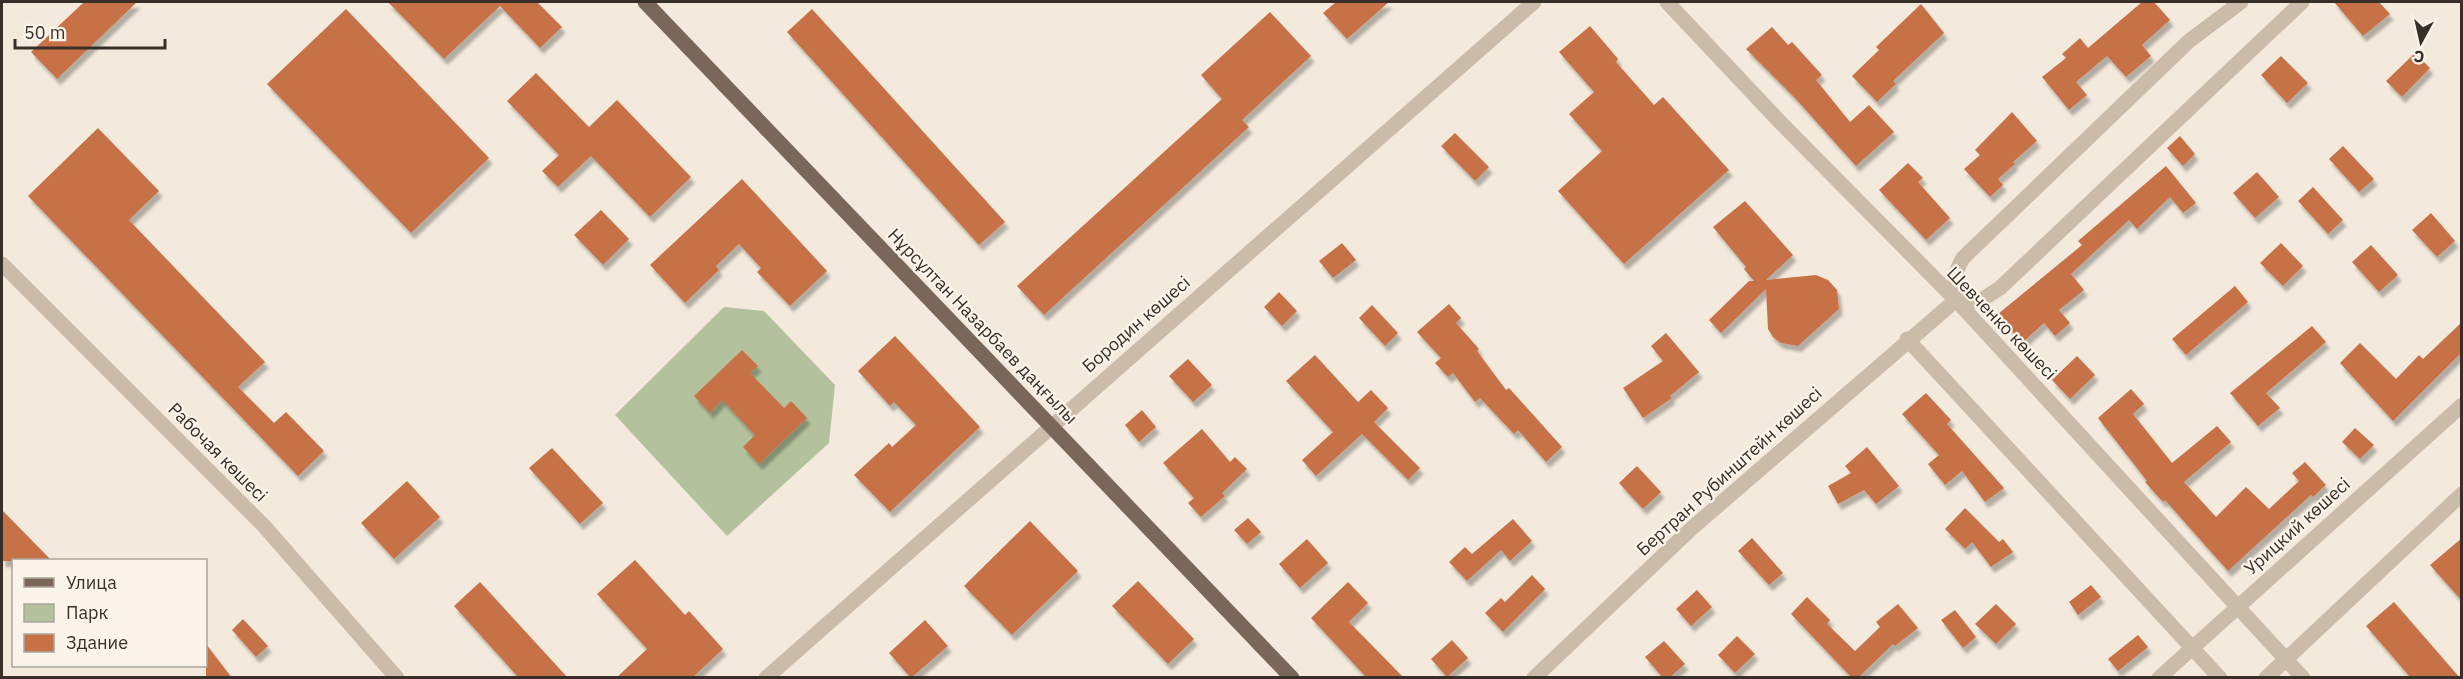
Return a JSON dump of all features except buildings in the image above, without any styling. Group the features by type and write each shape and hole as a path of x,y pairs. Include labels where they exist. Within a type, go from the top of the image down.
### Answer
{"main road":[{"name":"Нұрсұлтан Назарбаев даңғылы","path":"645,2 1292,678"}],"street":[{"name":"Бородин көшесі","path":"766,678 1050,425 1534,2"},
{"name":"Шевченко көшесі","path":"1667,2 1797,139 1956,300 2303,678"},
{"path":"2241,2 2189,41 1964,258 1956,270 1953,282 1956,300 1980,300 2000,288 2302,2"},
{"name":"Рабочая көшесі","path":"2,264 264,526 397,678"},
{"name":"Бертран Рубинштейн көшесі","path":"1534,678 1692,528 1907,339 1956,300"},
{"path":"1907,339 2220,678"},
{"name":"Урицкий көшесі","path":"2159,678 2462,405"},
{"path":"2266,678 2462,494"}],"green space":[{"path":"724,307 764,311 835,385 829,443 727,536 615,415"}]}
